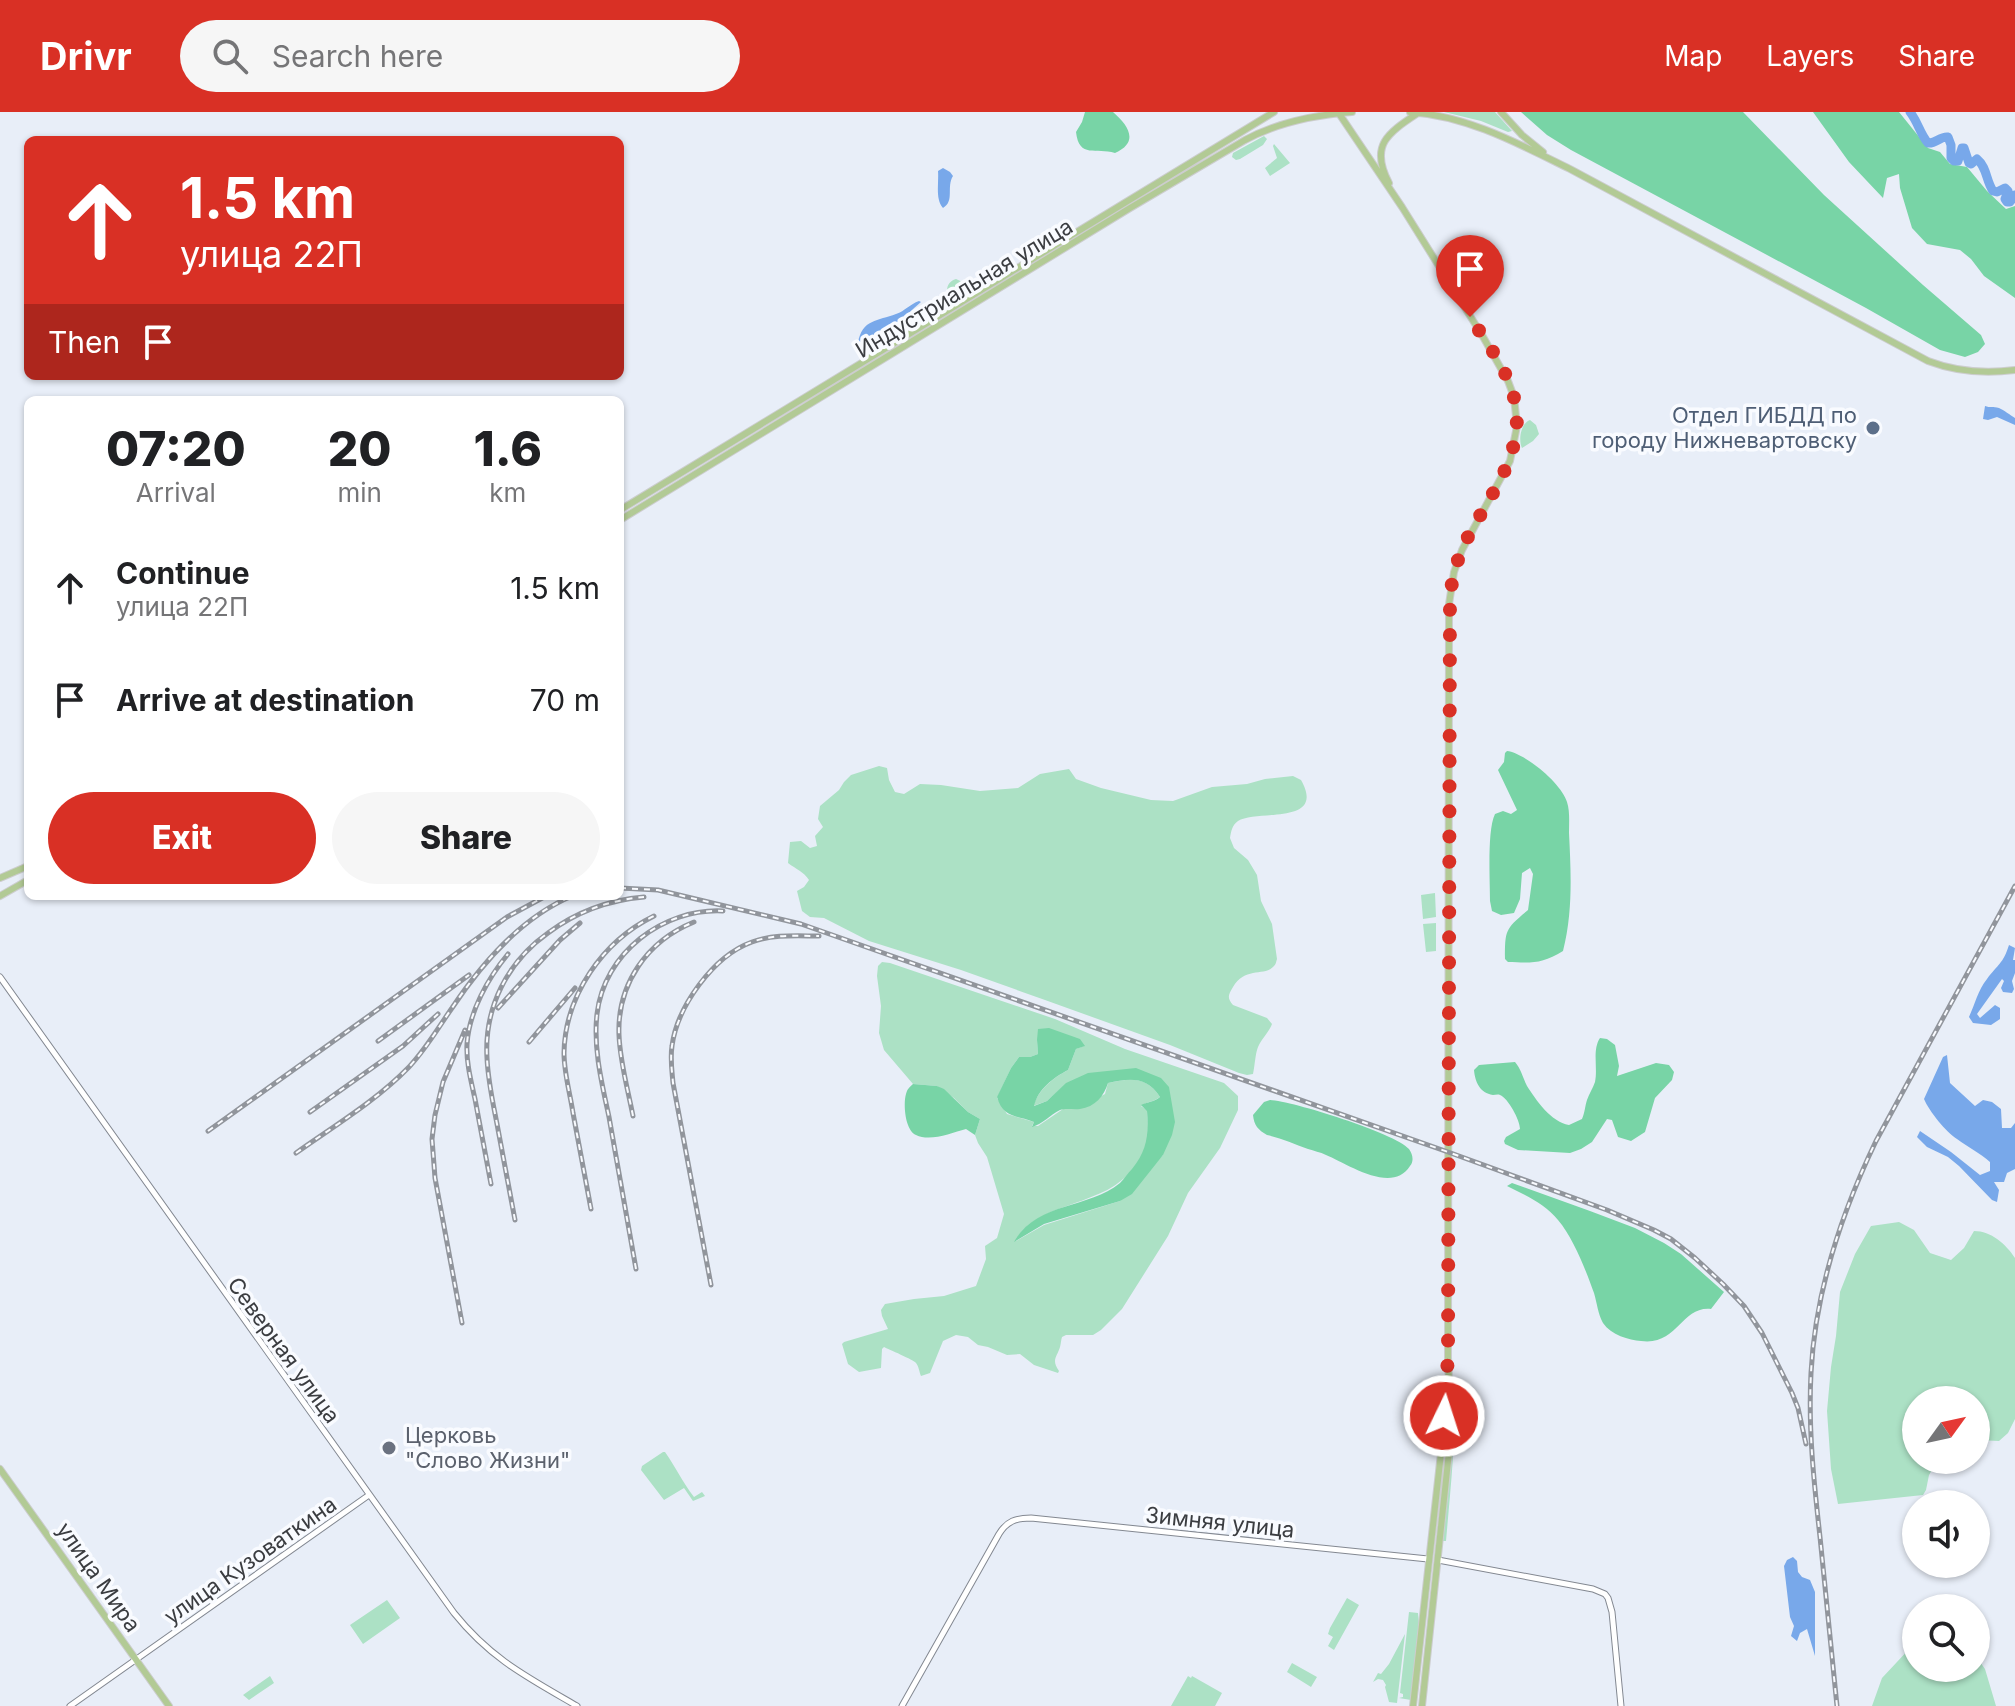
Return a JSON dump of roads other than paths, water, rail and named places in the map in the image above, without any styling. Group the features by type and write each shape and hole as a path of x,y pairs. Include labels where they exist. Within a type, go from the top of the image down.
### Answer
{"main road":[{"name":"Индустриальная улица","path":"624,508 1274,112"},
{"path":"1338,112 1497,359 1514,397 1517,415 1515,445 1510,461 1462,550 1454,572 1449,604 1449,1452 1422,1706"},
{"name":"Индустриальная улица","path":"624,518 1245,140 1288,122 1352,112"},
{"path":"1410,112 1500,135 1570,169 1928,361 1965,372 2015,370"},
{"path":"1402,207 1383,172 1380,153 1389,135 1418,112"},
{"path":"1501,112 1533,144 1570,169"},
{"path":"1,877 24,868"},
{"path":"0,896 24,882"},
{"name":"Северная улица","path":"0,977 454,1613 476,1639 506,1664 577,1706"},
{"path":"1413,1706 1442,1444 1448,1357"},
{"name":"улица Мира","path":"0,1469 169,1706"},
{"name":"улица Кузоваткина","path":"70,1706 369,1495"},
{"name":"Зимняя улица","path":"902,1706 999,1534 1010,1522 1019,1518 1428,1559"},
{"path":"1428,1559 1553,1580 1605,1594 1612,1611 1621,1706"},
{"path":"1419,1651 1428,1652"}],"water":[{"path":"943,168 953,176 949,202 943,208 939,200 938,171"},
{"path":"919,301 884,333 858,343 867,325 899,313"},
{"path":"1985,406 2005,411 2015,418 2015,425 1997,417 1983,419"},
{"path":"2009,945 2015,948 2014,989 2012,993 2003,992 2002,979 1977,1014 1980,1018 1995,1005 2000,1008 2000,1019 1991,1025 1973,1023 1969,1017 1979,992"},
{"path":"1947,1055 1950,1083 1975,1106 1983,1100 2001,1109 2002,1128 2011,1128 2015,1123 2015,1169 2007,1173 2004,1182 1994,1182 1999,1190 1997,1202 1948,1157 1927,1147 1917,1137 1920,1131 1980,1175 1990,1171 1990,1162 1948,1131 1924,1099 1943,1057"},
{"path":"1793,1557 1797,1561 1798,1572 1810,1580 1815,1592 1815,1656 1807,1629 1800,1633 1797,1641 1791,1636 1794,1626 1790,1617 1784,1566"}],"waterway":[{"path":"1910,112 1928,143 1948,137 1954,161 1958,161 1964,148 1969,163 1977,159 1980,162 1993,191 2005,188 2008,191 2007,202 2015,195"}],"railway":[{"path":"1837,1706 1810,1414 1814,1343 1824,1283 1841,1225 1876,1141 2015,886"},
{"path":"624,888 658,890 801,924 1448,1152 1654,1230 1695,1258 1744,1306 1762,1333 1792,1393 1806,1444"},
{"path":"515,1220 488,1067 487,1039 494,1004 510,972 548,933 593,908 644,897"},
{"path":"208,1131 507,917 539,900"},
{"path":"296,1153 383,1091 409,1067 490,958 536,916 564,900"},
{"path":"636,1269 597,1053 597,1014 602,992 611,972 640,938 679,917 723,911"},
{"path":"591,1209 565,1068 566,1031 579,991 603,955 654,916"},
{"path":"633,1116 619,1035 623,998 638,966 649,953 662,940 694,922"},
{"path":"498,1008 560,940 580,923"},
{"path":"711,1285 673,1083 671,1056 675,1031 699,985 738,949 768,938 819,936"},
{"path":"491,1184 469,1072 467,1044 471,1020 481,996 508,954"},
{"path":"378,1041 469,975"},
{"path":"529,1042 575,988"},
{"path":"310,1112 403,1046 438,1014"},
{"path":"462,1323 435,1178 432,1139 443,1082 465,1030"}],"place":[{"name":"Отдел ГИБДД по городу Нижневартовску","path":"1873,428"},
{"name":"Церковь \"Слово Жизни\"","path":"389,1448"}]}
